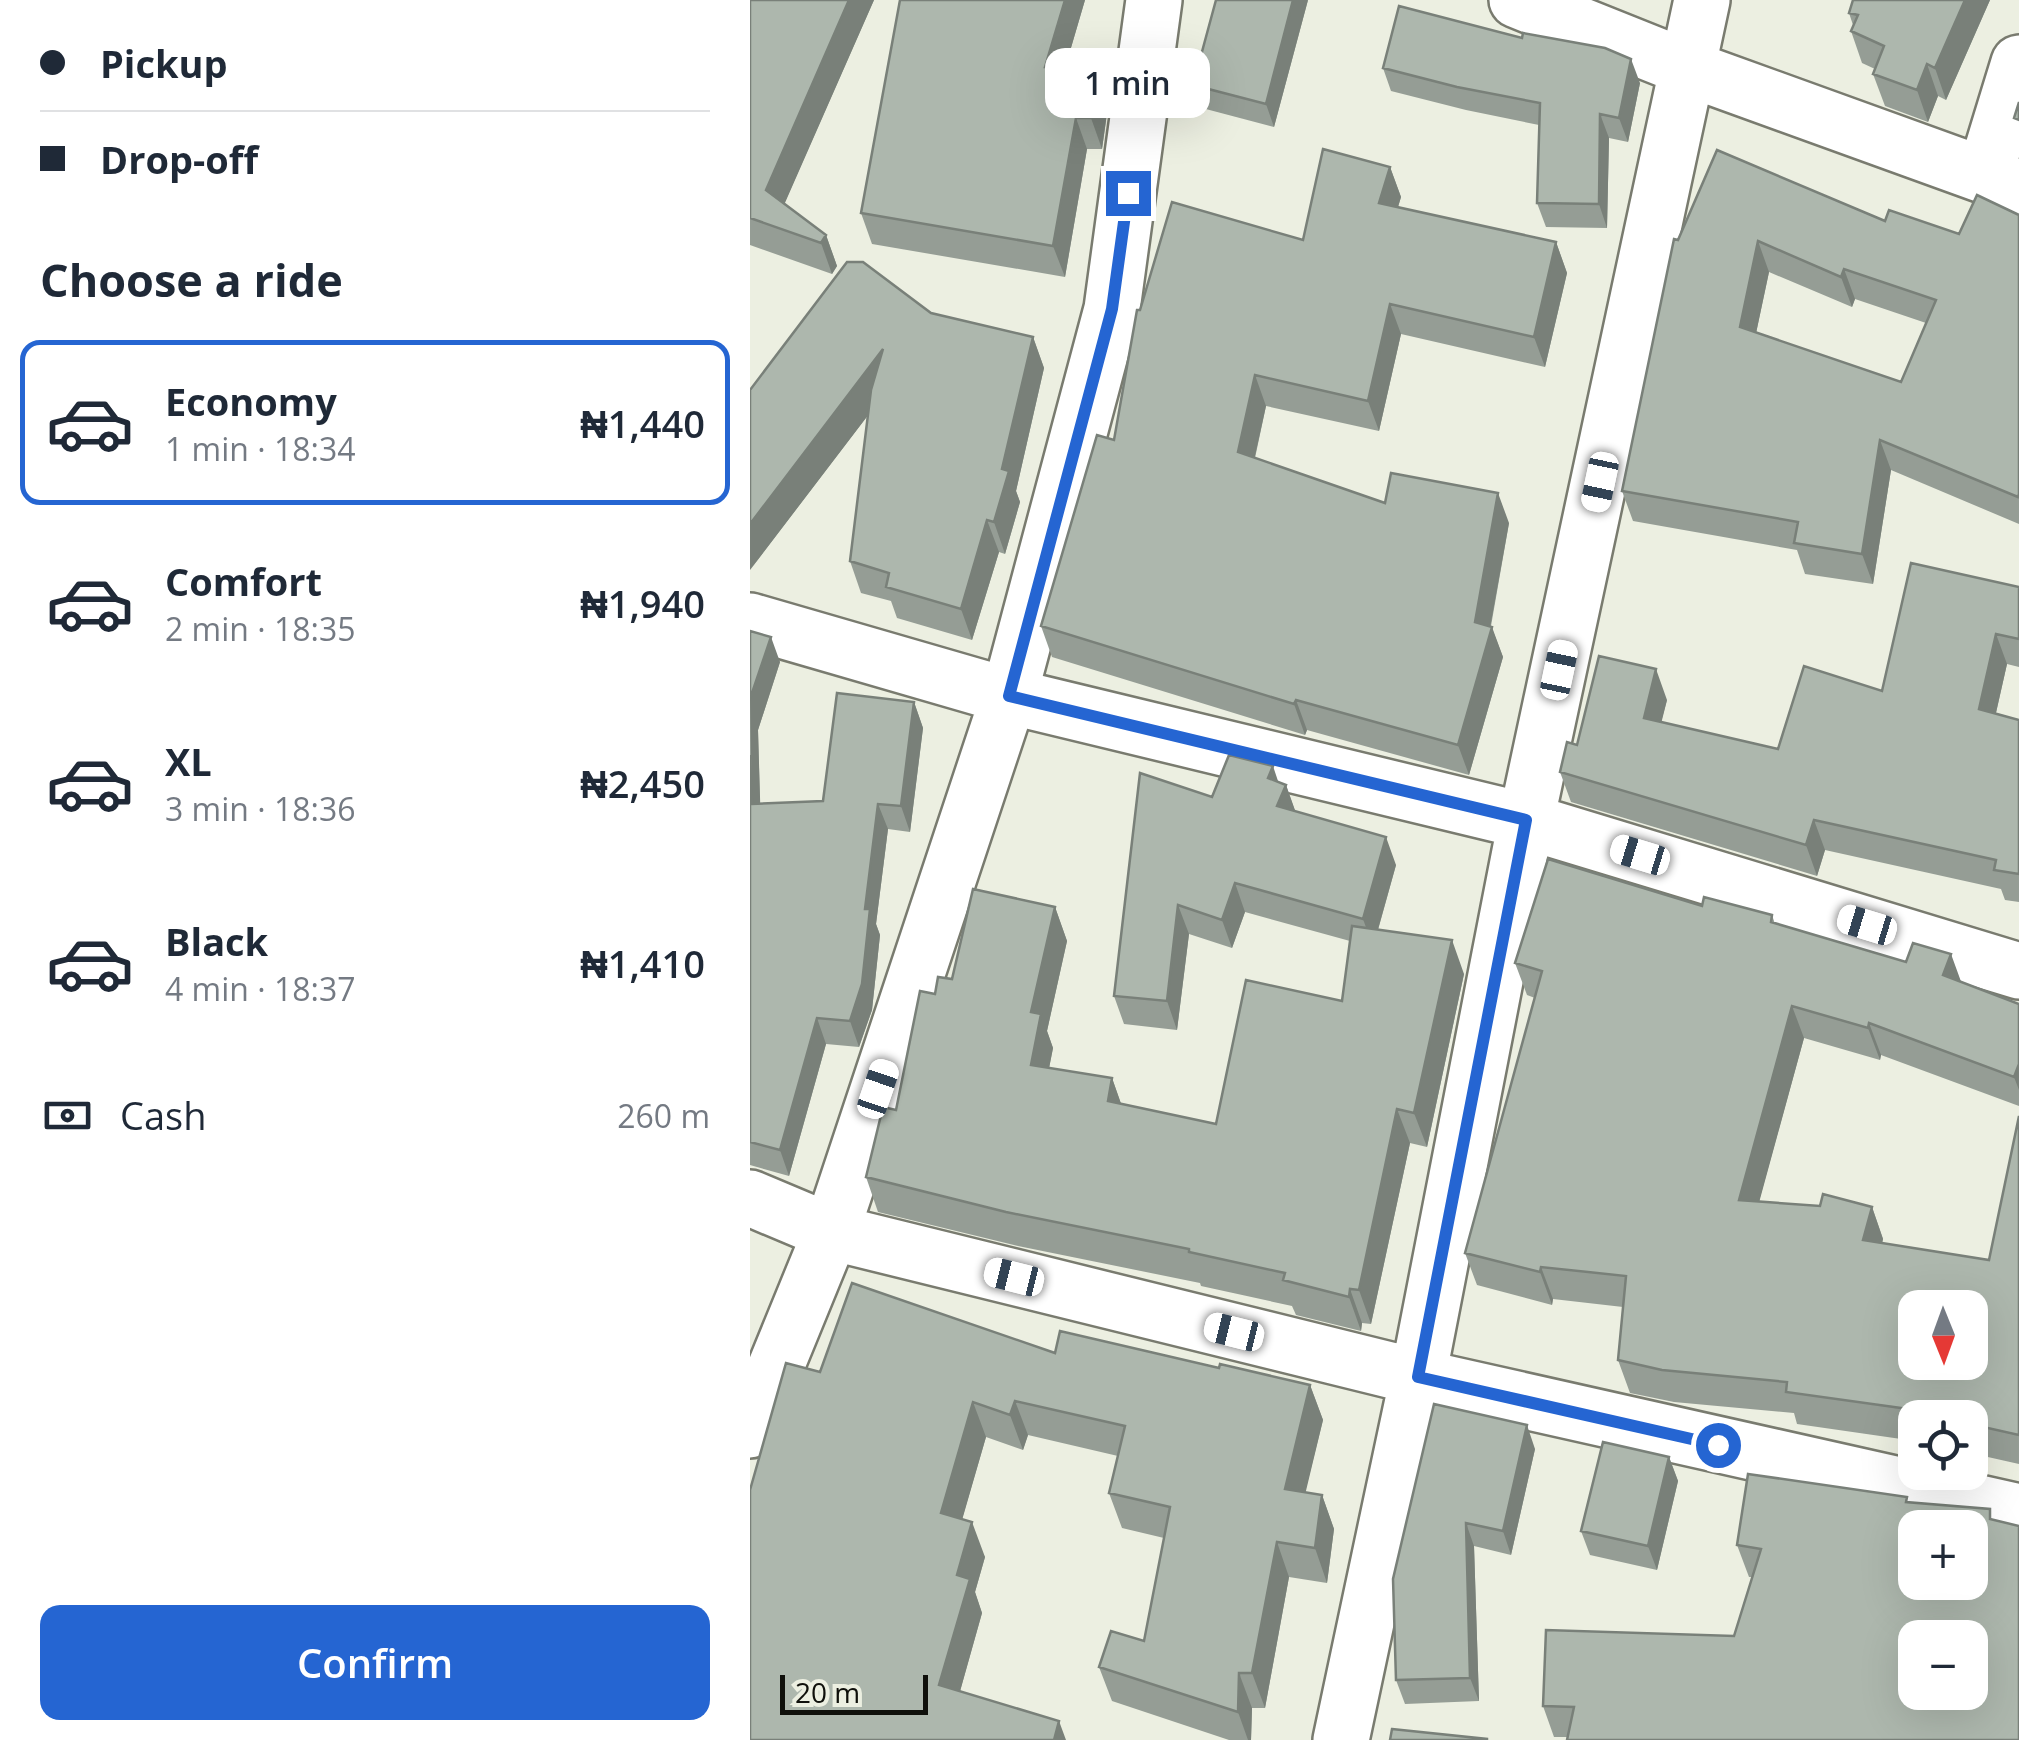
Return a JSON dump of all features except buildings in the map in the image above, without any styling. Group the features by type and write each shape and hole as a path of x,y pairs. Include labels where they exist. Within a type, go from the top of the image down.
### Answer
{"street":[{"path":"750,1430 831,1232 1009,696 1112,309 1154,0"},
{"path":"1517,0 1690,69 2002,181 2019,63"},
{"path":"1341,1740 1418,1377 1526,820 1702,0"},
{"path":"750,622 1009,696 1526,820 2019,971"},
{"path":"750,1198 831,1232 1418,1377 2019,1512"}],"route":[{"path":"1128,193 1112,309 1009,696 1526,820 1418,1377 1718,1445"}]}
